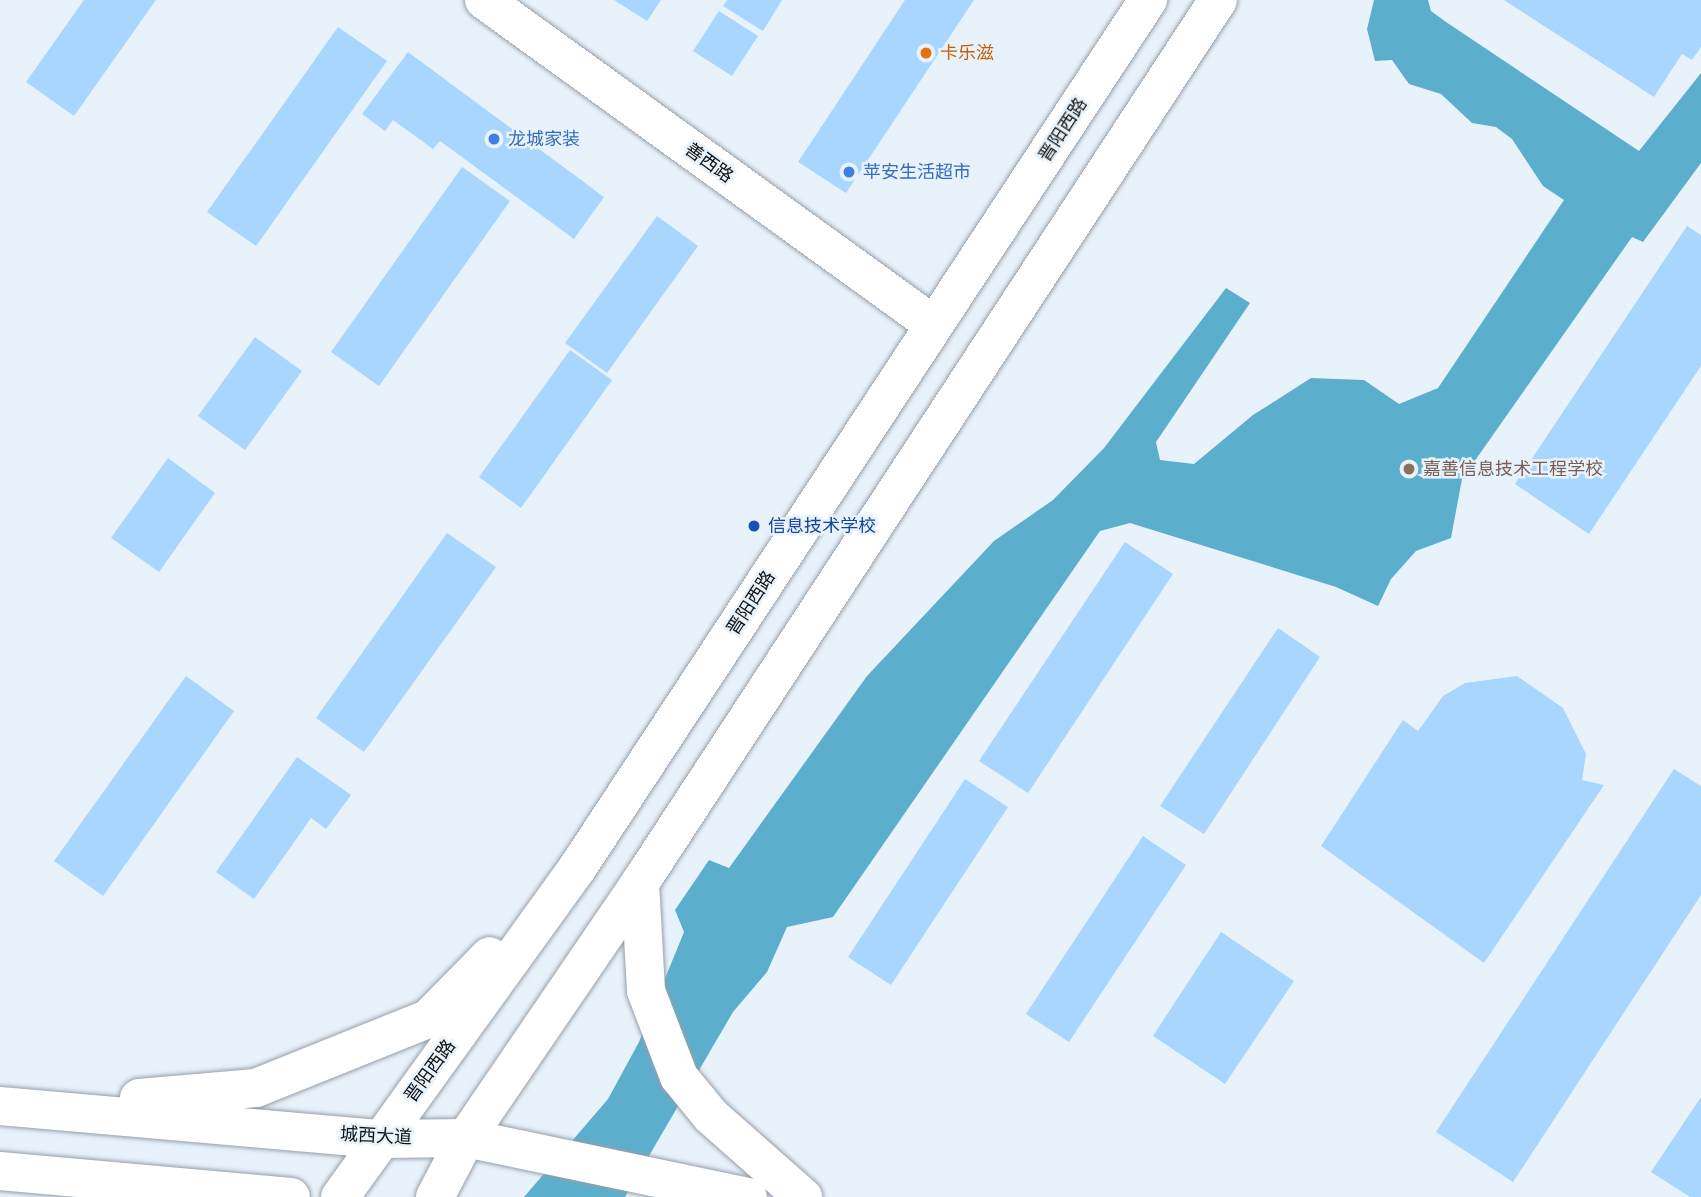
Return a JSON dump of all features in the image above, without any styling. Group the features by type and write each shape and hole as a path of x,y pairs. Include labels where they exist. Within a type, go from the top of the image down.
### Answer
{"main road":[{"name":"善西路","path":"484,0 941,315"},
{"name":"善西路","path":"525,0 941,315"},
{"name":"晋阳西路","path":"340,1197 578,867 1149,0"},
{"path":"435,1197 466,1138 640,883 1218,0"},
{"path":"41,1106 256,1088 428,1019 578,867"},
{"path":"640,883 646,991 679,1077 711,1116 803,1197"},
{"name":"城西大道","path":"0,1105 41,1106 381,1139 466,1138 748,1197"},
{"path":"0,1171 291,1197"}],"water":[{"path":"1374,0 1428,0 1431,11 1446,22 1639,151 1701,73 1701,163 1643,242 1632,237 1462,479 1451,538 1416,551 1391,579 1378,606 1336,587 1130,523 1100,531 833,917 787,927 767,972 733,1012 625,1197 524,1197 608,1099 639,1042 684,932 675,910 709,860 729,868 867,676 994,541 1053,500 1104,448 1226,288 1250,303 1156,442 1160,460 1194,464 1253,415 1311,378 1364,380 1399,404 1438,388 1564,200 1543,186 1512,139 1496,127 1472,123 1441,94 1409,84 1392,60 1375,61 1367,29"}],"building":[{"path":"84,0 156,0 74,116 26,82"},
{"path":"614,0 661,0 647,21"},
{"path":"727,0 782,0 763,31 723,6"},
{"path":"905,0 974,0 846,193 798,162"},
{"path":"1504,0 1701,0 1701,47 1692,60 1682,54 1654,97"},
{"path":"719,11 758,36 732,76 693,51"},
{"path":"338,27 387,61 256,246 207,212"},
{"path":"408,52 604,197 574,239 440,141 433,149 393,120 385,131 362,114"},
{"path":"462,167 510,201 379,386 331,352"},
{"path":"657,216 698,246 607,373 565,343"},
{"path":"1687,226 1701,235 1701,366 1589,534 1515,484"},
{"path":"255,337 302,371 245,450 198,416"},
{"path":"570,350 612,380 521,508 479,477"},
{"path":"168,458 215,493 159,572 111,538"},
{"path":"447,533 496,567 364,752 316,718"},
{"path":"1125,542 1173,574 1028,793 979,761"},
{"path":"1278,628 1320,657 1204,834 1160,806"},
{"path":"186,676 234,711 103,896 54,861"},
{"path":"1517,676 1563,708 1586,754 1582,780 1604,785 1484,963 1321,846 1403,720 1418,731 1443,696 1465,683"},
{"path":"297,757 351,795 326,829 311,818 254,899 216,872"},
{"path":"1674,769 1701,786 1701,895 1513,1182 1436,1132"},
{"path":"965,779 1008,807 891,985 848,957"},
{"path":"1143,836 1186,865 1069,1042 1026,1014"},
{"path":"1221,932 1294,981 1225,1084 1153,1036"},
{"path":"1701,1097 1701,1197 1690,1197 1651,1172"}],"place":[{"name":"卡乐滋","path":"926,53"},
{"name":"龙城家装","path":"494,139"},
{"name":"苹安生活超市","path":"849,172"},
{"name":"嘉善信息技术工程学校","path":"1409,469"},
{"name":"信息技术学校","path":"754,526"}]}
